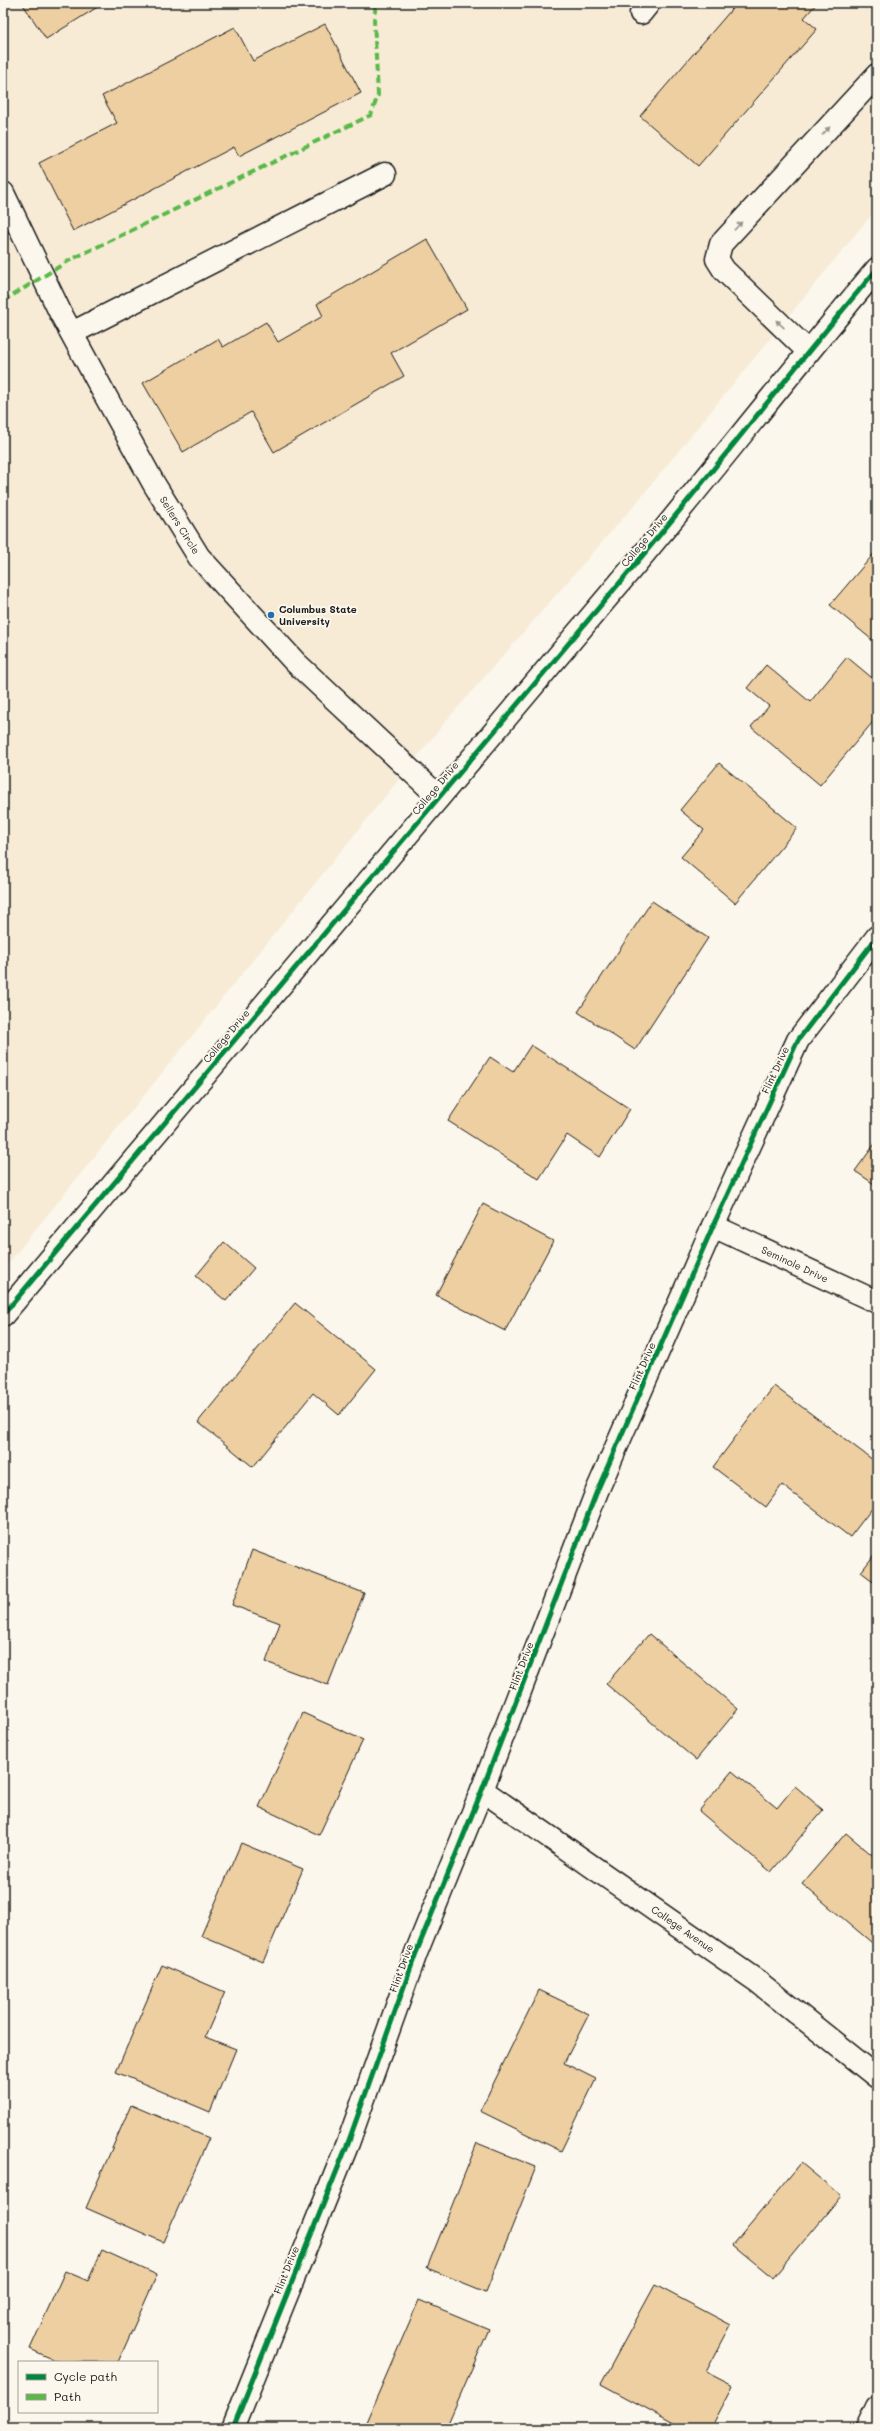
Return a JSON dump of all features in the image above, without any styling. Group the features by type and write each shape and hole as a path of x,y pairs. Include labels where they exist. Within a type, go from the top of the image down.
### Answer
{"street":[{"path":"808,350 724,270 717,259 721,244 877,75"},
{"path":"72,333 385,174"},
{"name":"Sellers Circle","path":"3,193 72,333 154,484 199,557 295,662 439,797"},
{"name":"College Drive","path":"3,1315 701,486 808,350 877,269"},
{"name":"Flint Drive","path":"232,2428 348,2143 416,1953 482,1790 597,1491 713,1226 798,1040 877,937"},
{"name":"Seminole Drive","path":"713,1226 877,1302"},
{"name":"College Avenue","path":"482,1790 757,1981 877,2077"},
{"path":"867,2428 877,2407"}],"shaded area":[{"name":"Columbus State University","path":"3,3 877,3 877,208 632,508 446,721 3,1270"}],"building":[{"path":"22,3 104,3 46,39"},
{"path":"737,3 817,3 804,18 817,29 698,166 640,116"},
{"path":"325,24 361,93 239,156 234,147 73,231 39,163 117,123 102,96 235,27 253,61"},
{"path":"427,239 467,309 391,353 404,376 274,452 251,412 183,452 143,383 218,339 223,347 266,322 278,342 323,316 317,304"},
{"path":"877,550 877,644 830,605"},
{"path":"847,657 877,682 877,717 820,785 751,727 769,706 747,688 766,665 810,702"},
{"path":"719,763 797,828 735,903 681,857 704,830 680,810"},
{"path":"652,901 708,938 635,1050 578,1012"},
{"path":"531,1045 630,1109 600,1157 567,1135 539,1179 448,1121 490,1057 513,1072"},
{"path":"877,1141 877,1186 855,1171"},
{"path":"483,1204 553,1241 505,1331 436,1295"},
{"path":"224,1242 254,1268 226,1301 196,1276"},
{"path":"295,1303 376,1369 339,1415 313,1393 253,1467 198,1422"},
{"path":"774,1386 877,1463 877,1502 850,1537 782,1485 766,1507 713,1467"},
{"path":"252,1550 364,1593 328,1685 266,1662 280,1623 232,1605"},
{"path":"877,1551 877,1584 861,1572"},
{"path":"649,1634 738,1709 696,1760 606,1684"},
{"path":"303,1713 363,1740 319,1835 259,1807"},
{"path":"732,1771 777,1808 795,1786 823,1810 771,1872 699,1811"},
{"path":"846,1833 877,1859 877,1947 802,1884"},
{"path":"241,1843 303,1869 263,1962 201,1936"},
{"path":"162,1965 225,1992 205,2037 236,2049 210,2112 116,2072"},
{"path":"539,1990 589,2014 564,2063 596,2079 561,2151 480,2111"},
{"path":"131,2105 209,2138 163,2242 86,2208"},
{"path":"477,2143 536,2167 486,2292 427,2268"},
{"path":"801,2163 841,2196 773,2278 733,2245"},
{"path":"102,2250 157,2275 118,2361 57,2361 30,2349 65,2271 88,2281"},
{"path":"655,2285 731,2325 706,2372 733,2386 711,2428 683,2428 601,2384"},
{"path":"419,2300 489,2329 446,2428 379,2428 366,2422"}],"marked path":[{"path":"3,301 70,260 371,115 378,95 374,20 376,3"}],"cycle path":[{"path":"3,1315 668,525 877,269"},
{"path":"233,2428 348,2143 416,1953 482,1790 597,1491 713,1226 798,1040 877,937"}],"place":[{"name":"Columbus State University","path":"271,615"}]}
